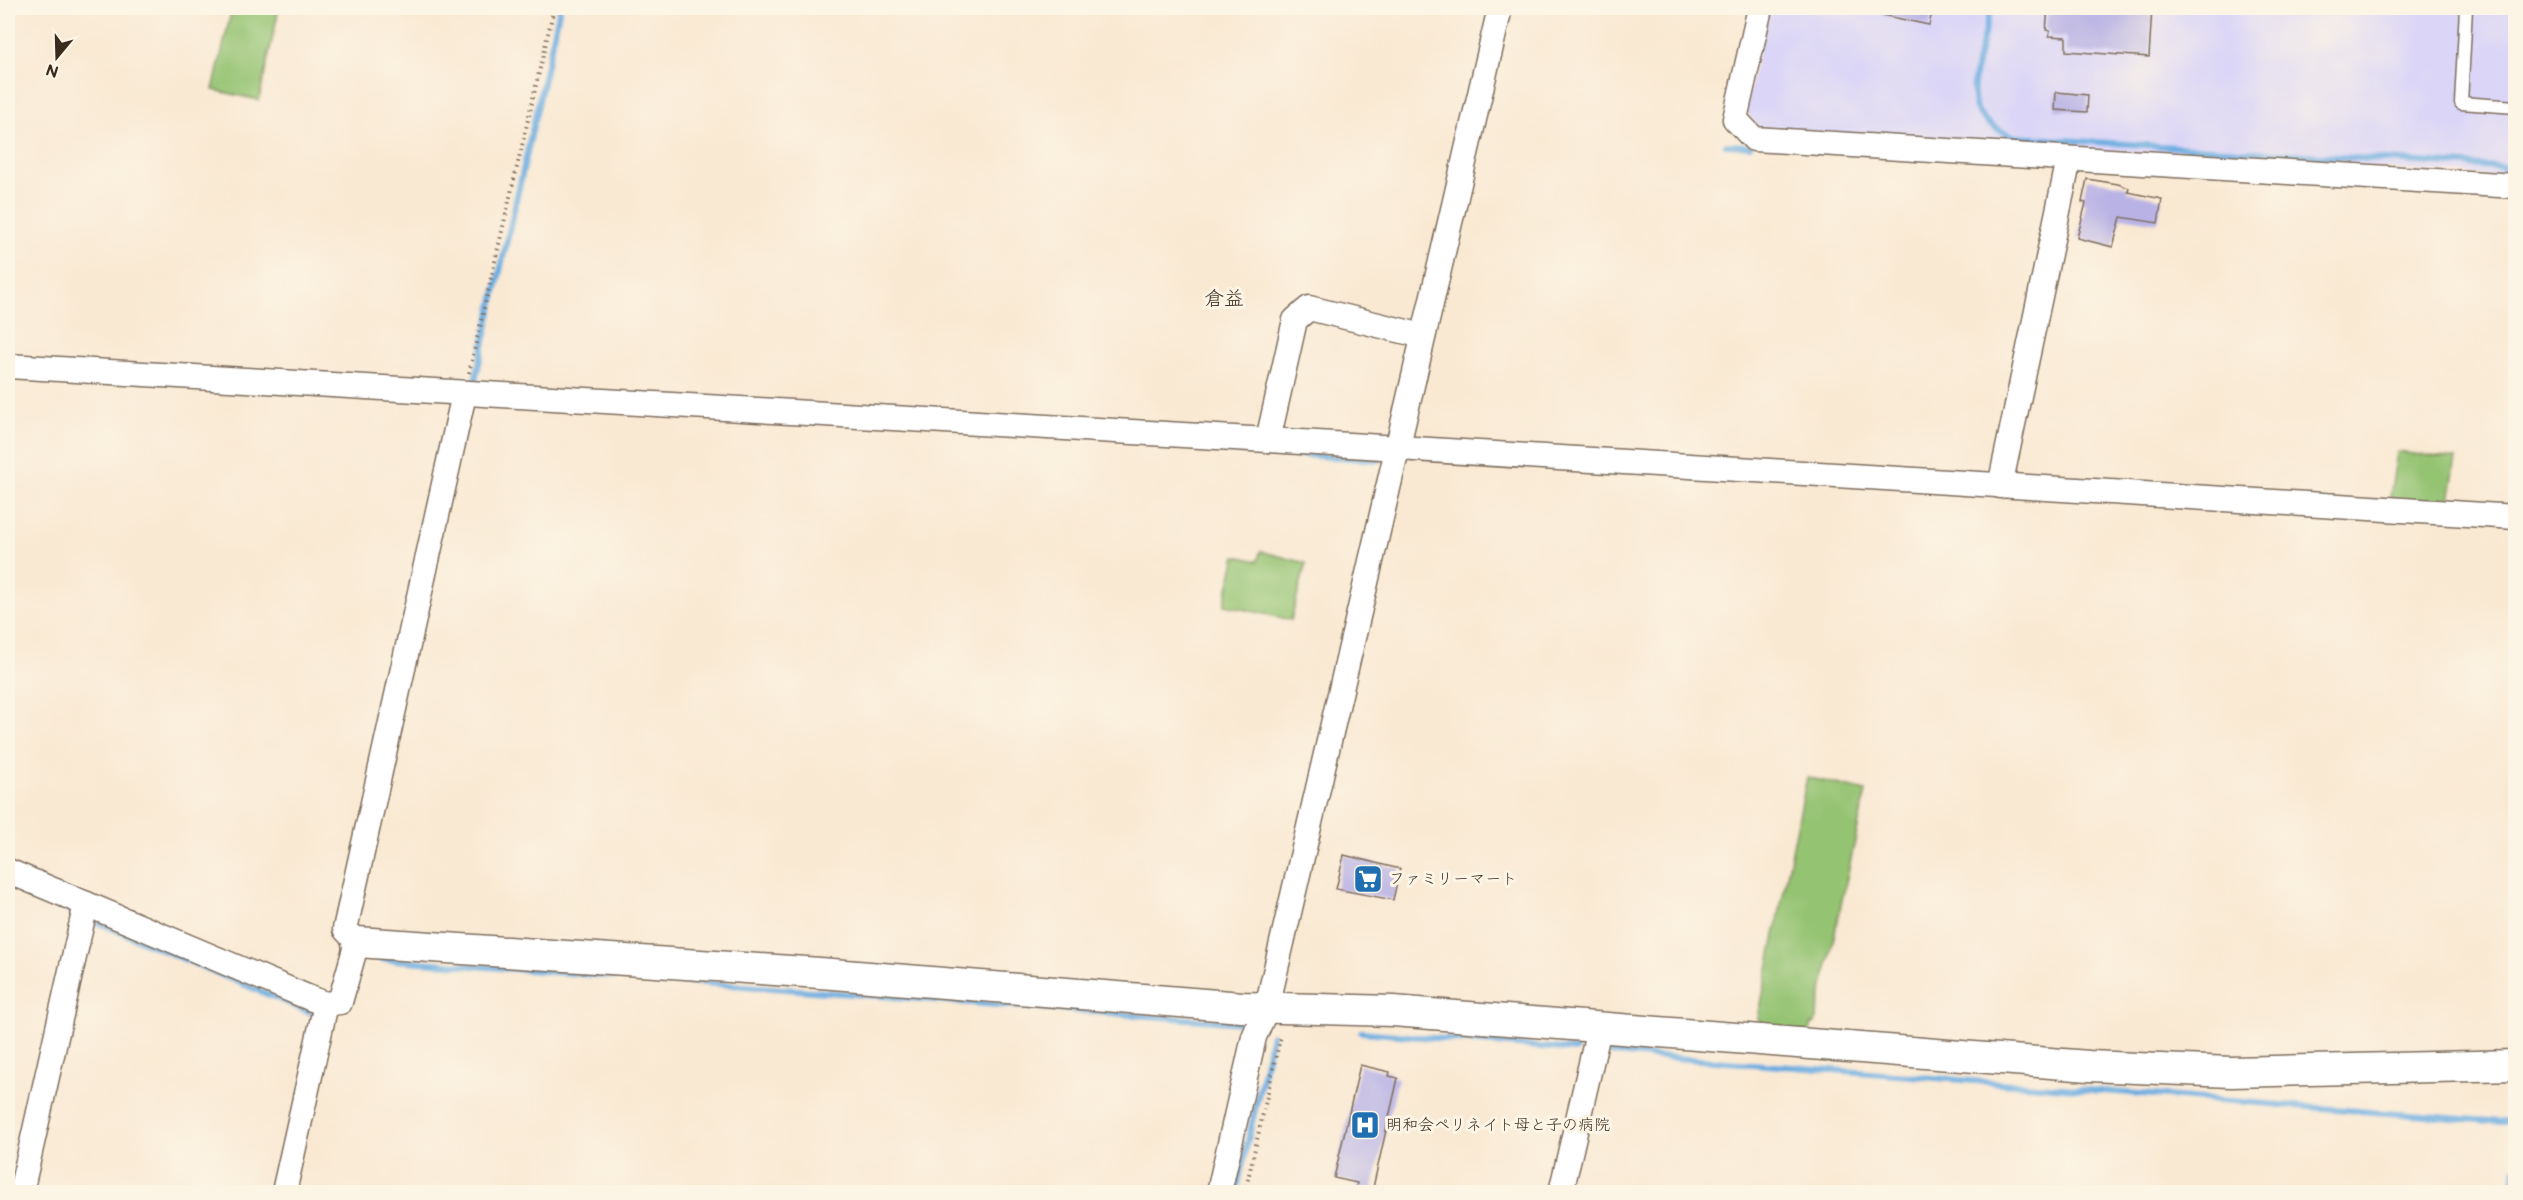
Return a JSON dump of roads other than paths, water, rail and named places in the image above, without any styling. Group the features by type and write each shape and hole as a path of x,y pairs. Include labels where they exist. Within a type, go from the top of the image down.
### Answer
{"street":[{"path":"1219,1192 1254,1037 1267,1007 1404,449 1423,336 1500,8"},
{"path":"1760,8 1735,119 1754,139 2516,186"},
{"path":"2000,486 2070,159"},
{"path":"1268,440 1295,320 1309,308 1423,336"},
{"path":"8,366 1268,440 2516,517"},
{"path":"464,394 345,928 357,942 1267,1007 1393,1011 2078,1065 2231,1072 2516,1065"},
{"path":"8,871 326,1004 340,1002 357,942"},
{"path":"21,1192 86,904"},
{"path":"284,1192 326,1004"},
{"path":"1561,1192 1599,1029"}],"lane":[{"path":"2466,8 2461,103 2516,107"}],"waterway":[{"path":"475,381 560,8"},
{"path":"1991,8 1976,70 1975,105 1986,121 2015,137 2516,168"},
{"path":"1726,145 1750,146"},
{"path":"1200,448 1379,460"},
{"path":"8,884 73,912"},
{"path":"94,921 316,1015"},
{"path":"380,959 1242,1023"},
{"path":"1361,1032 1576,1050"},
{"path":"1236,1192 1272,1035"},
{"path":"1611,1053 2516,1123"},
{"path":"2511,1192 2516,1170"}],"place":[{"name":"ファミリーマート","path":"1368,879"},
{"name":"明和会ペリネイト母と子の病院","path":"1365,1125"}],"district":[{"name":"倉益","path":"1224,299"}]}
